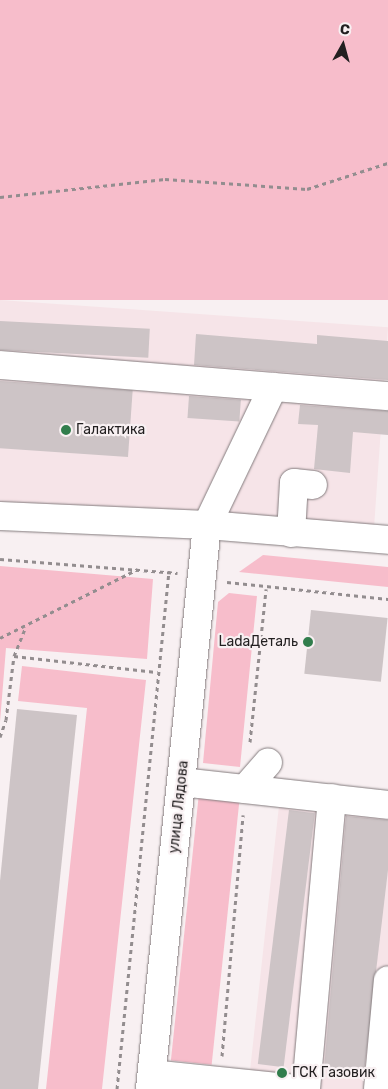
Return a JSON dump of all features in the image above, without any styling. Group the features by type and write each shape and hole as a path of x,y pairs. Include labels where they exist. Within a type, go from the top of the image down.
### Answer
{"street":[{"path":"0,365 388,396"},
{"path":"207,525 274,387"},
{"path":"291,533 294,484 312,485"},
{"path":"0,516 207,525 388,540"},
{"name":"улица Лядова","path":"151,1082 207,525"},
{"path":"245,789 268,763"},
{"path":"181,782 388,804"},
{"path":"306,1089 332,798"},
{"path":"378,1089 388,980"},
{"path":"151,1082 220,1081 297,1089"}],"path":[{"path":"0,197 165,178 307,189 388,163"},
{"path":"0,559 169,571 156,672 117,1089"},
{"path":"0,638 26,627 138,568"},
{"path":"220,1081 245,789 266,588 388,599"},
{"path":"0,737 6,720 14,656 26,627"},
{"path":"14,656 156,672"}],"shaded area":[{"path":"0,0 388,0 388,300 0,300"},
{"path":"0,300 388,327 374,532 0,506"},
{"path":"263,555 388,567 388,587 239,572"},
{"path":"0,566 153,579 147,659 6,648 0,722"},
{"path":"229,593 257,596 240,767 203,763 218,602"},
{"path":"22,666 146,680 102,1089 46,1089 87,708 18,701"},
{"name":"ГСК Газовик","path":"281,787 388,799 388,1089 248,1089"},
{"path":"199,793 240,797 212,1065 171,1061"}],"building":[{"path":"0,321 150,329 148,358 0,350"},
{"path":"196,334 317,344 317,335 388,341 388,380 194,365"},
{"path":"0,381 133,390 128,457 0,448"},
{"path":"189,396 241,400 239,422 187,418"},
{"path":"300,405 388,411 388,435 353,432 350,473 314,469 318,425 298,424"},
{"path":"311,610 388,618 381,682 304,674"},
{"path":"17,709 77,715 38,1089 0,1089 0,881"},
{"path":"289,810 315,813 284,1067 258,1064"},
{"path":"346,816 388,820 388,870 364,1073 324,1069"}],"place":[{"name":"Галактика","path":"66,430"},
{"name":"LadaДеталь","path":"308,642"},
{"name":"ГСК Газовик","path":"282,1073"}]}
